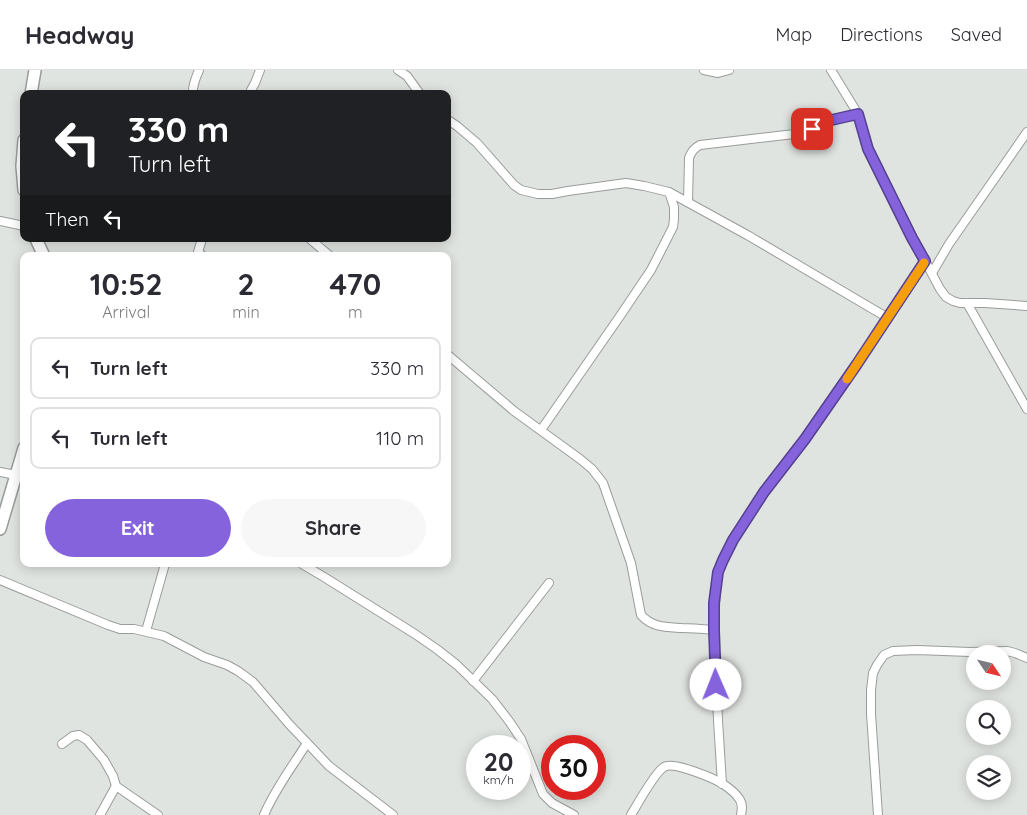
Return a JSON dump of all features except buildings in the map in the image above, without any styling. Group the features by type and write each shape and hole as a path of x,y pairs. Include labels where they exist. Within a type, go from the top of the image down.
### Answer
{"street":[{"path":"31,90 35,70"},
{"path":"192,90 199,70"},
{"path":"251,90 260,70"},
{"path":"398,70 407,76 417,90"},
{"path":"704,70 718,73 730,70"},
{"path":"831,70 858,114 868,149 912,238 946,297 960,303 1027,306"},
{"path":"688,202 689,158 691,152 700,145 803,133 827,121 858,114"},
{"path":"451,122 477,143 514,185 531,193 552,194 626,183 669,192 749,236 888,318"},
{"path":"932,273 949,244 1027,132"},
{"path":"541,430 650,270 673,227 674,207 669,192"},
{"path":"0,221 20,225"},
{"path":"314,242 325,252"},
{"path":"722,784 714,630 718,572 730,547 764,492 805,439 925,261"},
{"path":"967,303 1027,408"},
{"path":"451,358 514,411 580,459 603,483 631,563 641,615 652,624 661,627 714,630"},
{"path":"0,529 20,462"},
{"path":"0,472 16,475"},
{"path":"146,631 164,567"},
{"path":"308,567 430,644 456,665 492,700 510,721 521,739 543,794 552,803 574,815"},
{"path":"0,580 108,625 120,629 146,631 164,636 204,657 227,665 253,682 328,766 394,815"},
{"path":"473,681 550,583"},
{"path":"878,815 871,690 873,673 884,655 894,651 917,650 1007,652 1027,658"},
{"path":"62,744 73,736 79,735 86,740 104,760 116,786 158,815"},
{"path":"264,815 278,786 307,744"},
{"path":"631,815 664,766 677,766 709,777 722,784 739,799 742,808 741,815"},
{"path":"100,815 116,786"}],"slow traffic":[{"path":"847,379 924,263"}],"route":[{"path":"716,685 714,603 718,572 723,560 733,540 764,492 805,439 925,261 868,149 858,114 833,119 821,123 812,129"}]}
